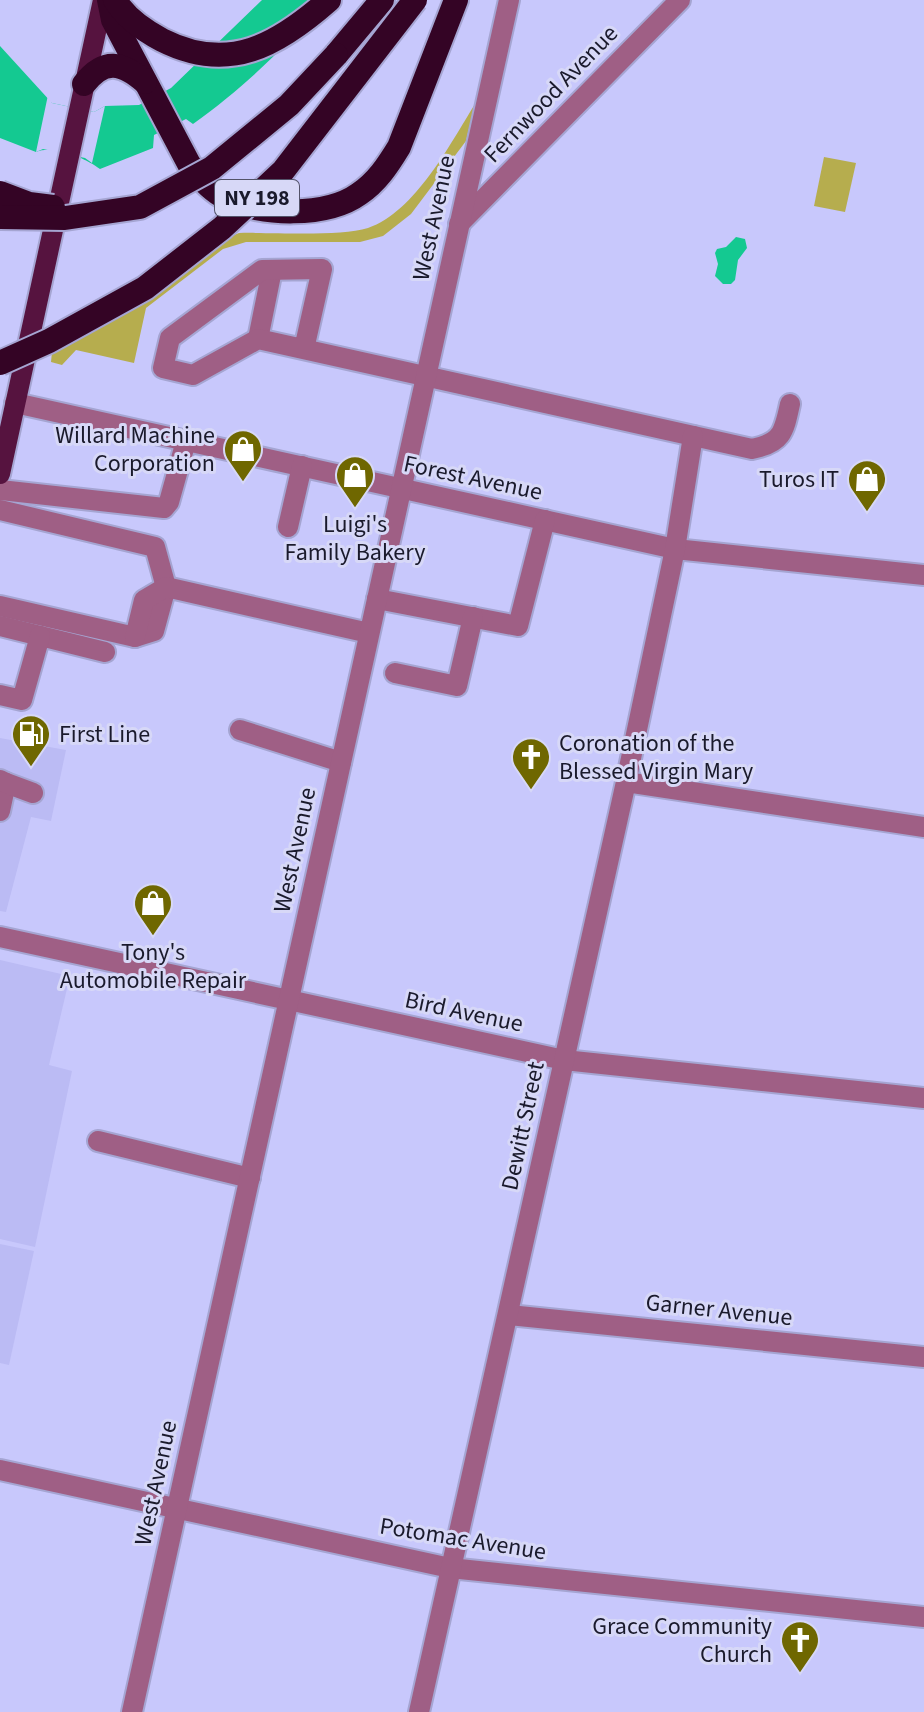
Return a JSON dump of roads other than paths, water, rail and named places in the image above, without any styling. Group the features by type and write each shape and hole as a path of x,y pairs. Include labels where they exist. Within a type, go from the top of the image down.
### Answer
{"highway":[{"path":"112,0 155,36 191,51 227,54 248,51 286,35 329,0"},
{"path":"112,0 113,20 189,164 200,178 226,198 272,209 309,211 349,201 387,168 399,147 456,0"},
{"name":"NY 198","path":"99,213 140,207 212,168 289,105 382,0"},
{"name":"NY 198","path":"49,341 145,288 191,254 260,195 323,121 415,0"},
{"path":"82,96 93,73 114,66 132,71 150,90"},
{"path":"0,193 29,204 99,213"},
{"path":"0,217 65,218 99,213"},
{"path":"0,352 49,341"},
{"path":"0,363 49,341"}],"main road":[{"path":"0,474 103,0"}],"street":[{"name":"West Avenue","path":"132,1712 509,0"},
{"name":"Fernwood Avenue","path":"459,224 680,0"},
{"path":"304,349 322,269 262,270 170,338 163,368 193,375 258,339 752,449 779,439 790,404"},
{"path":"258,339 272,270"},
{"name":"Forest Avenue","path":"15,403 675,549 924,575"},
{"name":"Dewitt Street","path":"419,1712 626,782 675,549 693,436"},
{"path":"0,490 164,508 169,502 186,441"},
{"path":"288,527 302,466"},
{"path":"0,510 155,547 166,587 154,631 135,637 0,606"},
{"path":"377,599 518,626 545,520"},
{"path":"166,587 369,633"},
{"path":"395,673 457,686 473,617"},
{"path":"0,626 105,652"},
{"path":"0,695 22,700 40,636"},
{"path":"240,730 341,762"},
{"path":"0,811 3,782 33,793"},
{"path":"626,782 924,827"},
{"name":"Bird Avenue","path":"0,937 564,1060 924,1098"},
{"path":"98,1141 250,1178"},
{"name":"Garner Avenue","path":"509,1315 924,1357"},
{"name":"Potomac Avenue","path":"0,1470 450,1568 924,1617"}],"place":[{"name":"Willard Machine Corporation","path":"243,483"},
{"name":"Luigi's Family Bakery","path":"355,509"},
{"name":"Turos IT","path":"867,513"},
{"name":"First Line","path":"31,768"},
{"name":"Coronation of the Blessed Virgin Mary","path":"531,791"},
{"name":"Tony's Automobile Repair","path":"153,937"},
{"name":"Grace Community Church","path":"800,1674"}]}
